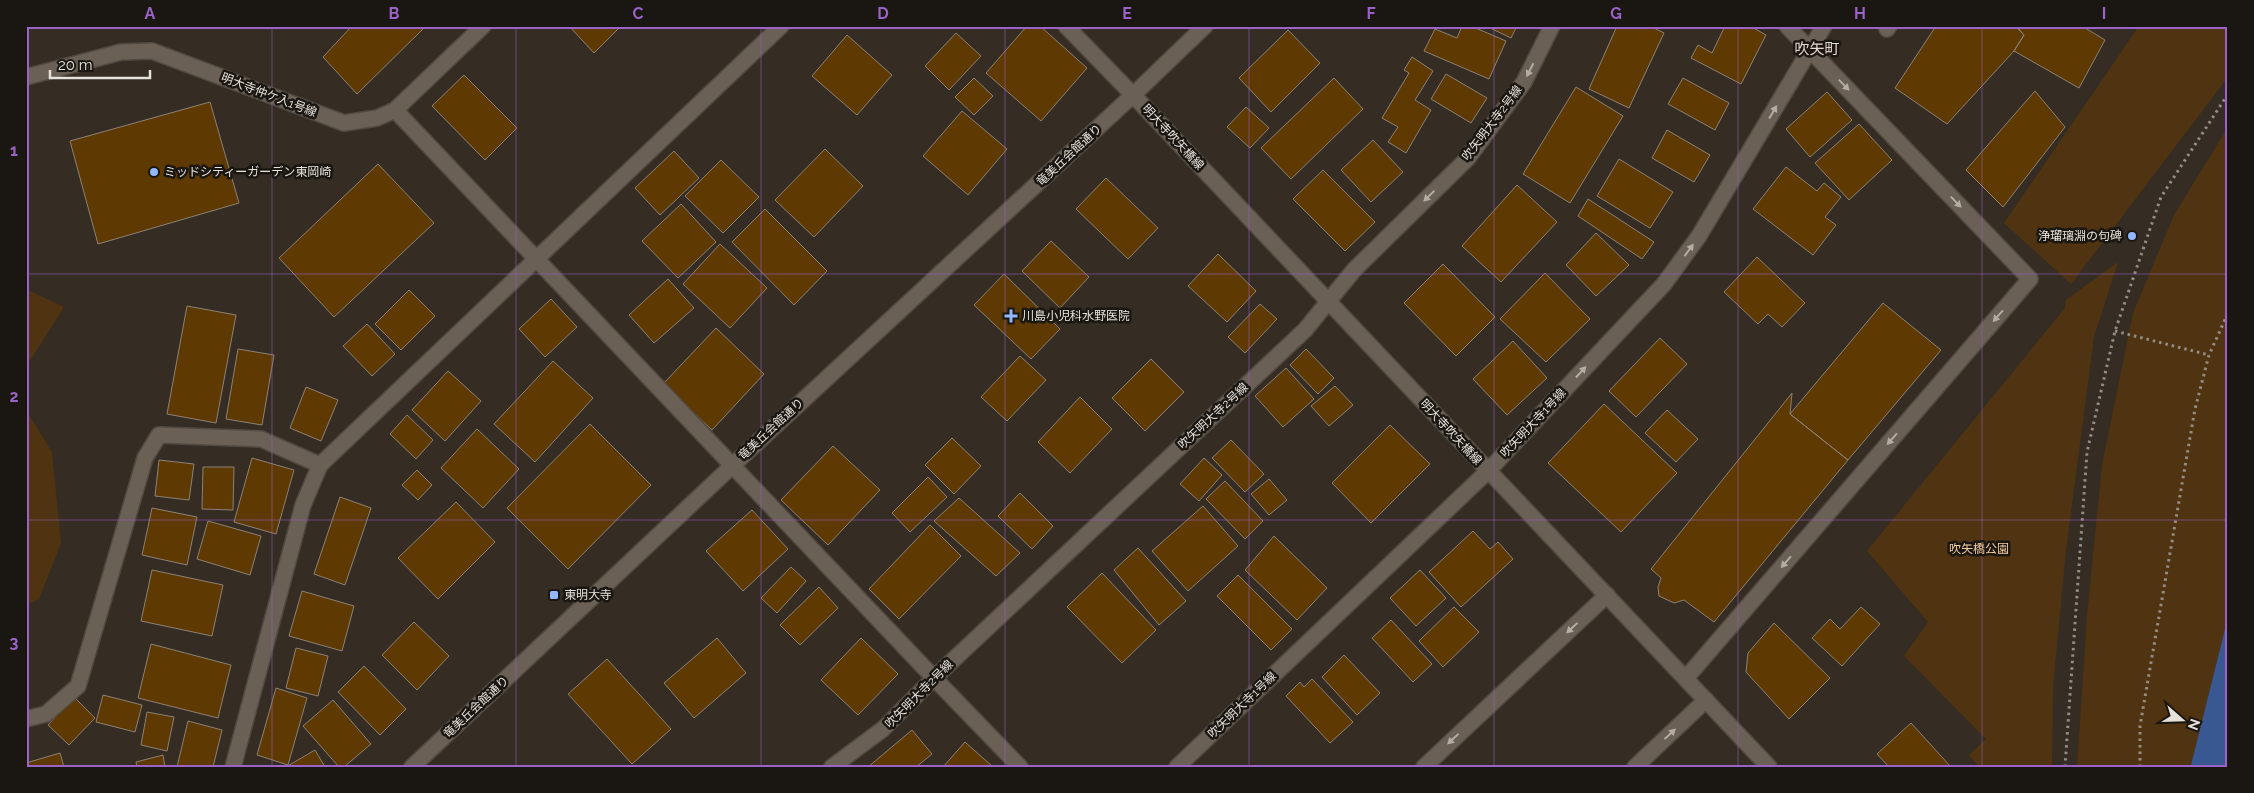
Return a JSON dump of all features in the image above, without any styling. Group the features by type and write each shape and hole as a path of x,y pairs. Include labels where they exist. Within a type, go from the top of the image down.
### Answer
{"street":[{"name":"明大寺仲ケ入1号線","path":"26,77 121,52 152,51 344,123 377,118 395,110 483,26"},
{"path":"233,767 302,505 320,465 781,26"},
{"name":"明大寺吹矢橋線","path":"1066,26 1608,595 1769,767"},
{"name":"竜美丘会館通り","path":"412,767 1205,26"},
{"name":"吹矢明大寺2号線","path":"832,767 883,730 934,678 1305,330 1354,270 1468,158 1524,82 1552,26"},
{"path":"1686,678 2030,279 1787,26"},
{"name":"吹矢明大寺1号線","path":"1177,767 1488,471 1664,284 1699,236 1824,26"},
{"path":"395,110 1020,767"},
{"path":"26,719 46,714 78,686 145,458 159,435 261,438 320,465"},
{"path":"1424,767 1608,595"},
{"path":"1635,767 1706,700"}],"path":[{"path":"2065,767 2087,452 2115,331 2161,197 2228,94"},
{"path":"2140,767 2140,726 2195,409 2209,355 2228,313"},
{"path":"2115,331 2209,355"}],"green space":[{"path":"2139,26 2221,26 2228,30 2228,77 2071,284 2004,223"},
{"path":"2228,127 2228,617 2191,767 2077,767 2087,616 2102,465 2133,313 2174,215"},
{"name":"吹矢橋公園","path":"2118,262 2094,337 2066,550 2053,687 2052,767 1979,767 1969,755 1986,739 1904,656 1928,622 1867,551 2065,308 2066,300"},
{"path":"26,289 64,307 26,367"},
{"path":"26,410 52,452 61,543 39,599 26,605"}],"water":[{"path":"2228,617 2228,767 2191,767 2192,761"}],"building":[{"path":"352,26 426,26 357,94 323,57"},
{"path":"569,26 621,26 594,53"},
{"path":"1027,26 1040,26 1087,68 1041,121 986,73"},
{"path":"1462,26 1471,26 1506,41 1489,79 1424,51 1435,29 1457,38"},
{"path":"1486,26 1517,26 1511,38"},
{"path":"1617,26 1650,26 1664,33 1629,108 1589,89"},
{"path":"1725,26 1750,26 1766,35 1741,84 1691,58 1698,45 1712,53"},
{"path":"1936,26 2015,26 2024,35 2014,51 1947,124 1895,88"},
{"path":"2019,26 2082,26 2105,40 2079,88 2014,51 2024,35 2018,28"},
{"path":"1288,30 1320,63 1271,112 1239,78"},
{"path":"956,33 981,56 949,90 925,66"},
{"path":"847,35 892,75 857,115 812,76"},
{"path":"1412,57 1433,71 1415,100 1431,110 1406,153 1388,142 1398,127 1382,118 1409,73 1404,70"},
{"path":"1446,74 1487,98 1471,123 1431,99"},
{"path":"464,75 517,128 485,160 432,106"},
{"path":"974,78 993,96 974,115 955,97"},
{"path":"1334,78 1363,109 1291,179 1261,148"},
{"path":"1683,78 1729,103 1715,130 1668,104"},
{"path":"1576,87 1623,116 1570,203 1523,174"},
{"path":"2035,91 2065,127 2003,207 1966,170"},
{"path":"1827,92 1852,120 1810,157 1786,129"},
{"name":"ミッドシティーガーデン東岡崎","path":"210,102 239,203 98,244 70,141"},
{"path":"1246,107 1269,128 1250,148 1227,127"},
{"path":"962,111 1007,149 968,195 923,156"},
{"path":"1859,124 1892,160 1849,200 1815,163"},
{"path":"1667,130 1710,155 1694,182 1652,158"},
{"path":"1373,140 1403,172 1371,202 1341,170"},
{"path":"825,149 863,186 814,237 775,200"},
{"path":"674,151 699,178 660,215 635,188"},
{"path":"1619,159 1673,192 1650,228 1597,196"},
{"path":"721,160 759,197 723,233 685,196"},
{"path":"378,164 434,223 334,317 279,258"},
{"path":"1786,167 1817,191 1824,183 1841,197 1825,217 1836,225 1813,255 1753,209"},
{"path":"1323,170 1375,222 1345,251 1293,199"},
{"path":"1106,178 1158,228 1128,259 1076,209"},
{"path":"1517,185 1557,222 1501,282 1462,246"},
{"path":"1588,199 1654,242 1642,259 1578,216"},
{"path":"681,204 716,242 678,278 642,241"},
{"path":"765,209 827,271 794,305 732,242"},
{"path":"1596,233 1629,265 1596,296 1566,265"},
{"path":"1051,241 1089,277 1060,308 1022,271"},
{"path":"720,244 767,288 730,328 683,284"},
{"path":"1218,254 1256,291 1227,322 1188,286"},
{"path":"1757,257 1805,303 1782,327 1768,314 1758,324 1724,292"},
{"path":"1443,264 1495,317 1456,356 1404,303"},
{"path":"1545,273 1590,319 1546,362 1500,319"},
{"path":"1004,274 1060,329 1031,359 974,305"},
{"path":"668,279 694,308 654,343 629,315"},
{"path":"409,290 435,316 401,350 375,324"},
{"path":"551,299 577,327 545,357 519,329"},
{"path":"1883,303 1941,350 1848,460 1790,414"},
{"path":"1260,304 1277,319 1245,353 1228,337"},
{"path":"187,306 236,315 216,423 167,414"},
{"path":"367,324 395,354 372,376 343,346"},
{"path":"716,328 764,374 712,430 663,384"},
{"path":"1660,338 1687,364 1636,417 1609,391"},
{"path":"1513,341 1547,378 1507,415 1473,379"},
{"path":"238,349 274,355 262,425 226,419"},
{"path":"1306,349 1334,378 1318,394 1290,365"},
{"path":"1020,356 1046,380 1007,421 981,397"},
{"path":"1151,359 1184,392 1145,431 1112,398"},
{"path":"553,361 593,398 535,462 494,424"},
{"path":"1286,368 1314,399 1283,427 1255,396"},
{"path":"448,371 481,401 445,441 412,410"},
{"path":"1335,386 1353,405 1329,426 1311,406"},
{"path":"306,387 338,400 321,441 290,428"},
{"path":"1792,393 1790,414 1848,460 1714,622 1684,600 1674,603 1659,596 1658,587 1661,578 1651,569"},
{"path":"1080,397 1112,429 1070,473 1038,442"},
{"path":"1604,404 1677,473 1621,532 1548,463"},
{"path":"1667,410 1698,439 1676,462 1645,433"},
{"path":"407,415 433,440 416,459 390,434"},
{"path":"590,424 651,485 568,569 507,508"},
{"path":"1390,425 1430,464 1371,523 1332,483"},
{"path":"477,429 519,469 483,508 441,468"},
{"path":"952,438 981,466 954,494 925,465"},
{"path":"1231,440 1264,474 1245,492 1212,458"},
{"path":"833,446 880,490 828,545 781,500"},
{"path":"252,458 294,470 276,534 234,522"},
{"path":"1204,458 1222,475 1199,501 1180,484"},
{"path":"159,460 194,464 189,500 155,496"},
{"path":"203,467 234,467 233,510 202,509"},
{"path":"417,470 432,485 418,500 402,485"},
{"path":"928,477 947,497 910,532 892,513"},
{"path":"1269,479 1287,500 1269,515 1251,494"},
{"path":"1225,481 1263,521 1245,539 1206,499"},
{"path":"1020,493 1053,526 1032,549 998,516"},
{"path":"340,497 371,508 345,585 314,574"},
{"path":"959,498 1020,553 996,576 934,521"},
{"path":"456,502 495,542 438,599 398,558"},
{"path":"1203,506 1238,546 1188,591 1152,551"},
{"path":"152,508 197,517 187,565 142,555"},
{"path":"752,510 788,549 743,591 706,551"},
{"path":"208,521 261,536 250,575 197,559"},
{"path":"930,525 961,556 899,619 869,589"},
{"path":"1473,531 1490,549 1498,542 1513,559 1461,607 1429,572"},
{"path":"1274,536 1327,588 1297,620 1245,570"},
{"path":"1138,548 1186,601 1159,625 1114,570"},
{"path":"791,567 806,581 777,613 761,598"},
{"path":"152,570 223,585 212,636 141,621"},
{"path":"1420,570 1446,598 1416,626 1390,598"},
{"path":"1102,573 1156,630 1122,663 1067,607"},
{"path":"1238,575 1292,629 1271,650 1217,596"},
{"path":"819,587 838,608 800,645 780,625"},
{"path":"302,591 354,606 342,651 289,636"},
{"path":"1454,607 1479,632 1443,667 1419,641"},
{"path":"1861,607 1880,624 1842,666 1812,638 1830,619 1840,629"},
{"path":"1391,620 1432,664 1413,682 1372,638"},
{"path":"414,622 449,656 417,690 382,655"},
{"path":"1774,623 1830,678 1789,719 1746,672 1748,653"},
{"path":"717,638 746,673 694,718 664,683"},
{"path":"861,638 898,674 858,715 821,680"},
{"path":"151,644 231,665 218,718 138,698"},
{"path":"296,648 328,656 318,696 286,688"},
{"path":"1344,655 1380,693 1357,715 1322,677"},
{"path":"607,659 671,729 632,764 568,694"},
{"path":"364,666 406,709 380,735 338,692"},
{"path":"1312,679 1353,722 1330,743 1286,696 1300,682 1304,687"},
{"path":"276,688 307,698 288,765 257,755"},
{"path":"103,695 142,705 135,732 96,722"},
{"path":"74,697 95,718 69,745 48,725"},
{"path":"333,700 371,744 344,767 339,767 303,726"},
{"path":"147,712 174,717 167,751 141,745"},
{"path":"188,721 222,730 213,767 177,767"},
{"path":"1911,723 1951,767 1889,767 1877,754"},
{"path":"912,730 932,754 916,767 868,767"},
{"path":"965,742 993,767 943,767"},
{"path":"315,750 325,767 286,767"},
{"path":"60,753 64,767 26,767 26,763"},
{"path":"163,755 165,767 137,767 136,762"}],"place":[{"name":"ミッドシティーガーデン東岡崎","path":"154,172"},
{"name":"浄瑠璃淵の句碑","path":"2132,236"},
{"name":"川島小児科水野医院","path":"1011,316"},
{"name":"東明大寺","path":"554,595"}],"district":[{"name":"吹矢町","path":"1817,49"}]}
